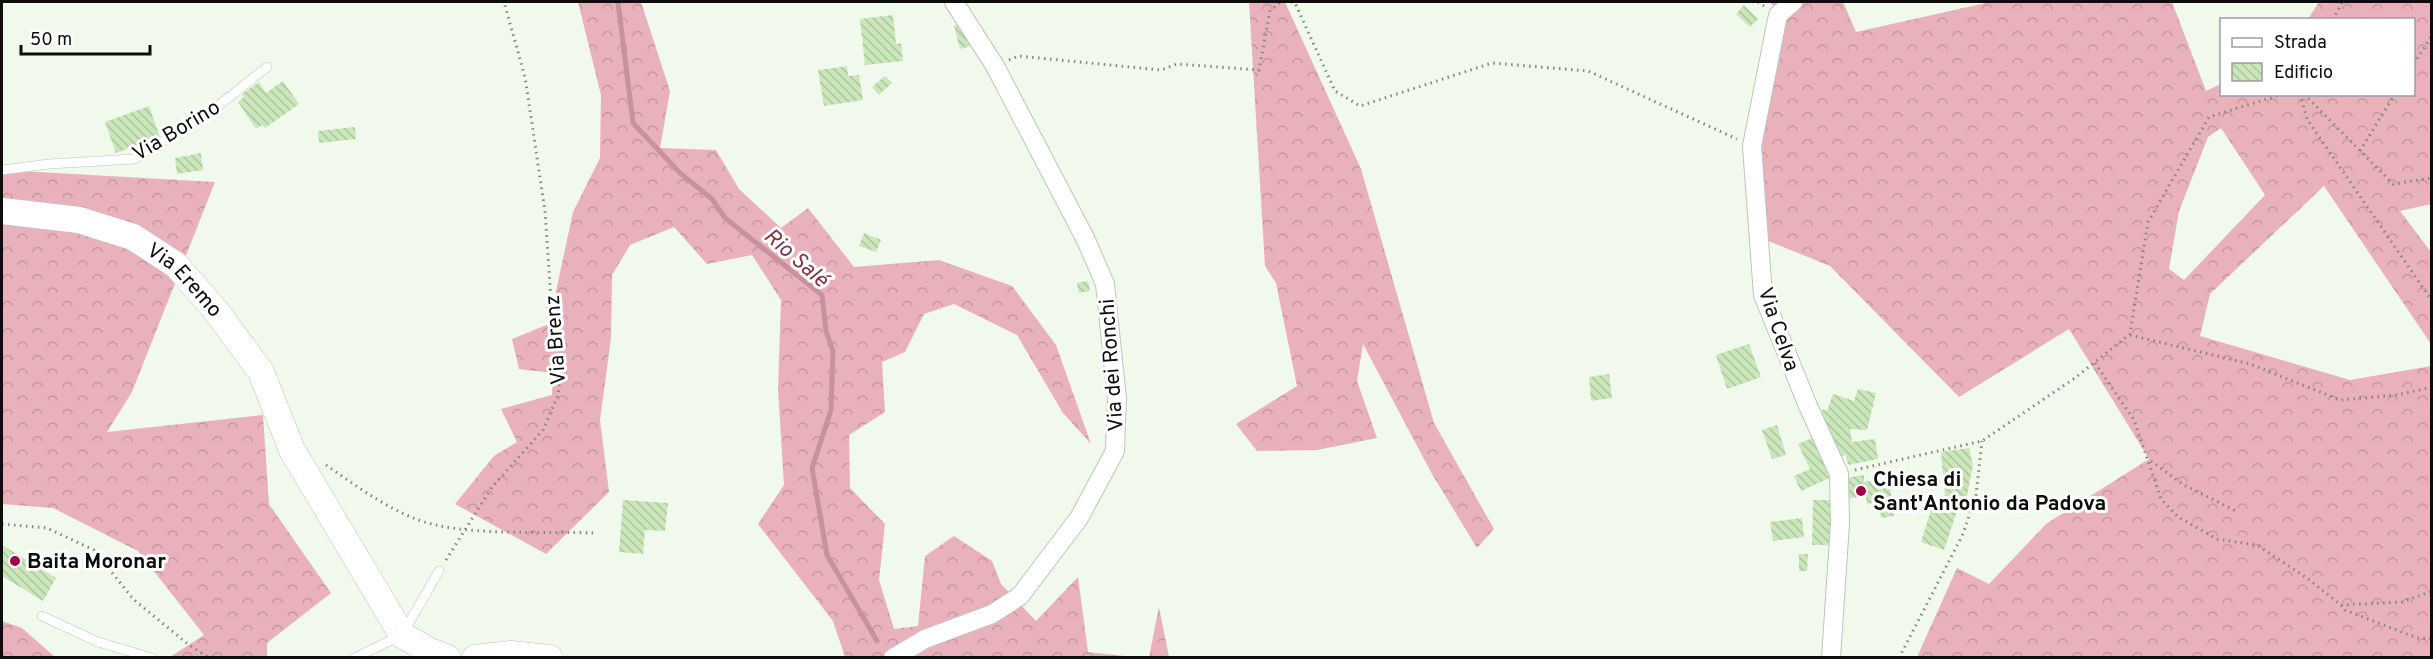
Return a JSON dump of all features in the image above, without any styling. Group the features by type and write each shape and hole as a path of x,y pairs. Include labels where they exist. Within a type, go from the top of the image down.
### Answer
{"street":[{"name":"Via dei Ronchi","path":"893,657 925,639 992,614 1020,596 1079,518 1115,451 1117,399 1105,284 1086,240 995,66 954,2"},
{"name":"Via Celva","path":"1793,2 1778,15 1752,147 1763,295 1808,406 1839,474 1840,523 1830,657"},
{"name":"Via Eremo","path":"2,211 79,220 133,237 176,265 217,312 261,372 292,450 402,635 428,651 448,657"},
{"path":"474,657 511,654 550,657"}],"lane":[{"name":"Via Borino","path":"2,170 49,164 134,159 204,117 267,68"},
{"path":"354,657 402,635 439,572"},
{"path":"42,616 98,642 152,657"}],"path":[{"name":"Via Brenz","path":"439,572 492,487 543,430 558,395 560,375 553,330 545,211 525,76 504,2"},
{"path":"995,66 1018,56 1161,70 1177,64 1258,70 1270,11 1280,2"},
{"path":"1291,2 1295,3 1335,91 1360,106 1492,63 1588,71 1752,147"},
{"path":"2334,18 2342,2"},
{"path":"2415,62 2432,35"},
{"path":"1839,474 1982,441 2095,363 2130,334 2148,222 2210,117 2277,96"},
{"path":"2302,96 2307,119 2432,301"},
{"path":"2304,96 2393,184 2432,177"},
{"path":"2360,151 2394,96"},
{"path":"2130,334 2250,364 2340,400 2397,395 2432,387"},
{"path":"2095,363 2134,420 2150,460 2161,499 2178,517 2217,538 2257,545 2307,578 2341,605 2417,638 2432,639"},
{"path":"1899,657 1963,534 1976,495 1982,441"},
{"path":"292,450 310,453 372,497 418,520 465,529 595,533"},
{"path":"2150,460 2184,485 2236,511"},
{"path":"2,524 47,528 94,550 134,599 189,645 208,657"},
{"path":"2341,605 2402,602 2432,591"}],"green space":[{"path":"578,2 641,2 670,91 660,148 716,150 739,189 781,228 808,208 854,267 939,260 1012,286 1056,345 1091,444 1063,413 1017,335 954,304 924,314 905,352 882,362 885,412 849,435 850,488 885,524 879,580 894,629 918,626 925,556 954,536 992,561 1001,584 1036,621 1078,577 1088,652 1133,657 845,657 833,621 758,524 784,485 778,389 781,300 752,255 707,264 674,227 630,245 612,275 611,338 600,420 609,492 546,554 455,504 494,456 517,442 501,409 552,395 553,373 519,369 512,339 549,324 573,212 600,158 601,95"},
{"path":"1249,2 1285,2 1361,169 1434,423 1494,529 1477,548 1432,474 1363,344 1357,381 1377,438 1317,450 1257,451 1236,424 1297,386 1276,283 1265,266"},
{"path":"1769,2 1843,2 1856,32 1990,2 2172,2 2206,91 2220,84 2220,96 2415,96 2415,18 2309,18 2319,2 2431,2 2431,204 2400,211 2431,252 2431,344 2324,186 2210,294 2200,336 2350,380 2431,366 2431,657 1917,657 1957,568 1989,584 2046,524 2149,459 2069,329 1959,397 1830,266 1761,238 1759,148 1784,14","holes":["2221,128 2265,195 2184,280 2169,269 2179,211 2208,137"]},
{"path":"2,170 215,182 132,392 107,432 263,415 269,504 331,593 267,643 267,657 170,657 204,635 138,551 53,508 2,504"},
{"path":"1159,607 1169,657 1149,657"},
{"path":"2,621 22,628 55,657 2,657"}],"building":[{"path":"1744,5 1758,19 1750,27 1736,14"},
{"path":"893,15 896,44 901,43 903,61 865,65 860,19"},
{"path":"965,23 971,46 960,49 954,26"},
{"path":"847,66 848,76 859,75 863,100 824,106 818,70"},
{"path":"885,76 892,83 879,95 872,87"},
{"path":"283,81 299,104 265,128 262,125 256,129 238,102 244,97 242,94 259,82 266,93"},
{"path":"149,106 160,137 116,153 105,122"},
{"path":"355,127 356,139 319,143 318,131"},
{"path":"201,153 203,170 177,174 175,158"},
{"path":"864,233 881,240 876,252 859,246"},
{"path":"1088,281 1090,291 1079,293 1077,283"},
{"path":"1749,344 1761,377 1727,389 1716,355"},
{"path":"1609,374 1612,398 1591,401 1589,377"},
{"path":"1858,389 1876,393 1867,430 1850,429 1852,442 1875,439 1878,459 1848,465 1846,455 1833,458 1818,423 1823,409 1827,411 1833,394 1854,401"},
{"path":"1777,425 1786,455 1772,459 1762,430"},
{"path":"1817,436 1834,476 1801,491 1794,476 1810,469 1798,444"},
{"path":"1969,448 1973,465 1967,496 1945,497 1941,452"},
{"name":"Chiesa di Sant'Antonio da Padova","path":"1864,475 1864,482 1875,480 1876,488 1890,486 1894,516 1881,518 1879,502 1867,504 1866,496 1845,499 1846,478"},
{"path":"623,500 668,503 665,531 645,530 643,554 619,552"},
{"path":"1813,500 1833,500 1833,545 1812,545"},
{"path":"1934,500 1958,508 1944,550 1921,542"},
{"path":"1802,518 1804,537 1773,541 1770,522"},
{"name":"Baita Moronar","path":"2,545 56,578 43,601 2,576"},
{"path":"1799,554 1808,554 1807,571 1799,571"}],"waterway":[{"name":"Rio Salé","path":"618,2 633,123 680,173 712,199 725,218 822,295 826,331 833,351 831,410 812,468 827,555 877,641"}],"place":[{"name":"Chiesa di Sant'Antonio da Padova","path":"1861,491"},
{"name":"Baita Moronar","path":"15,561"}]}
